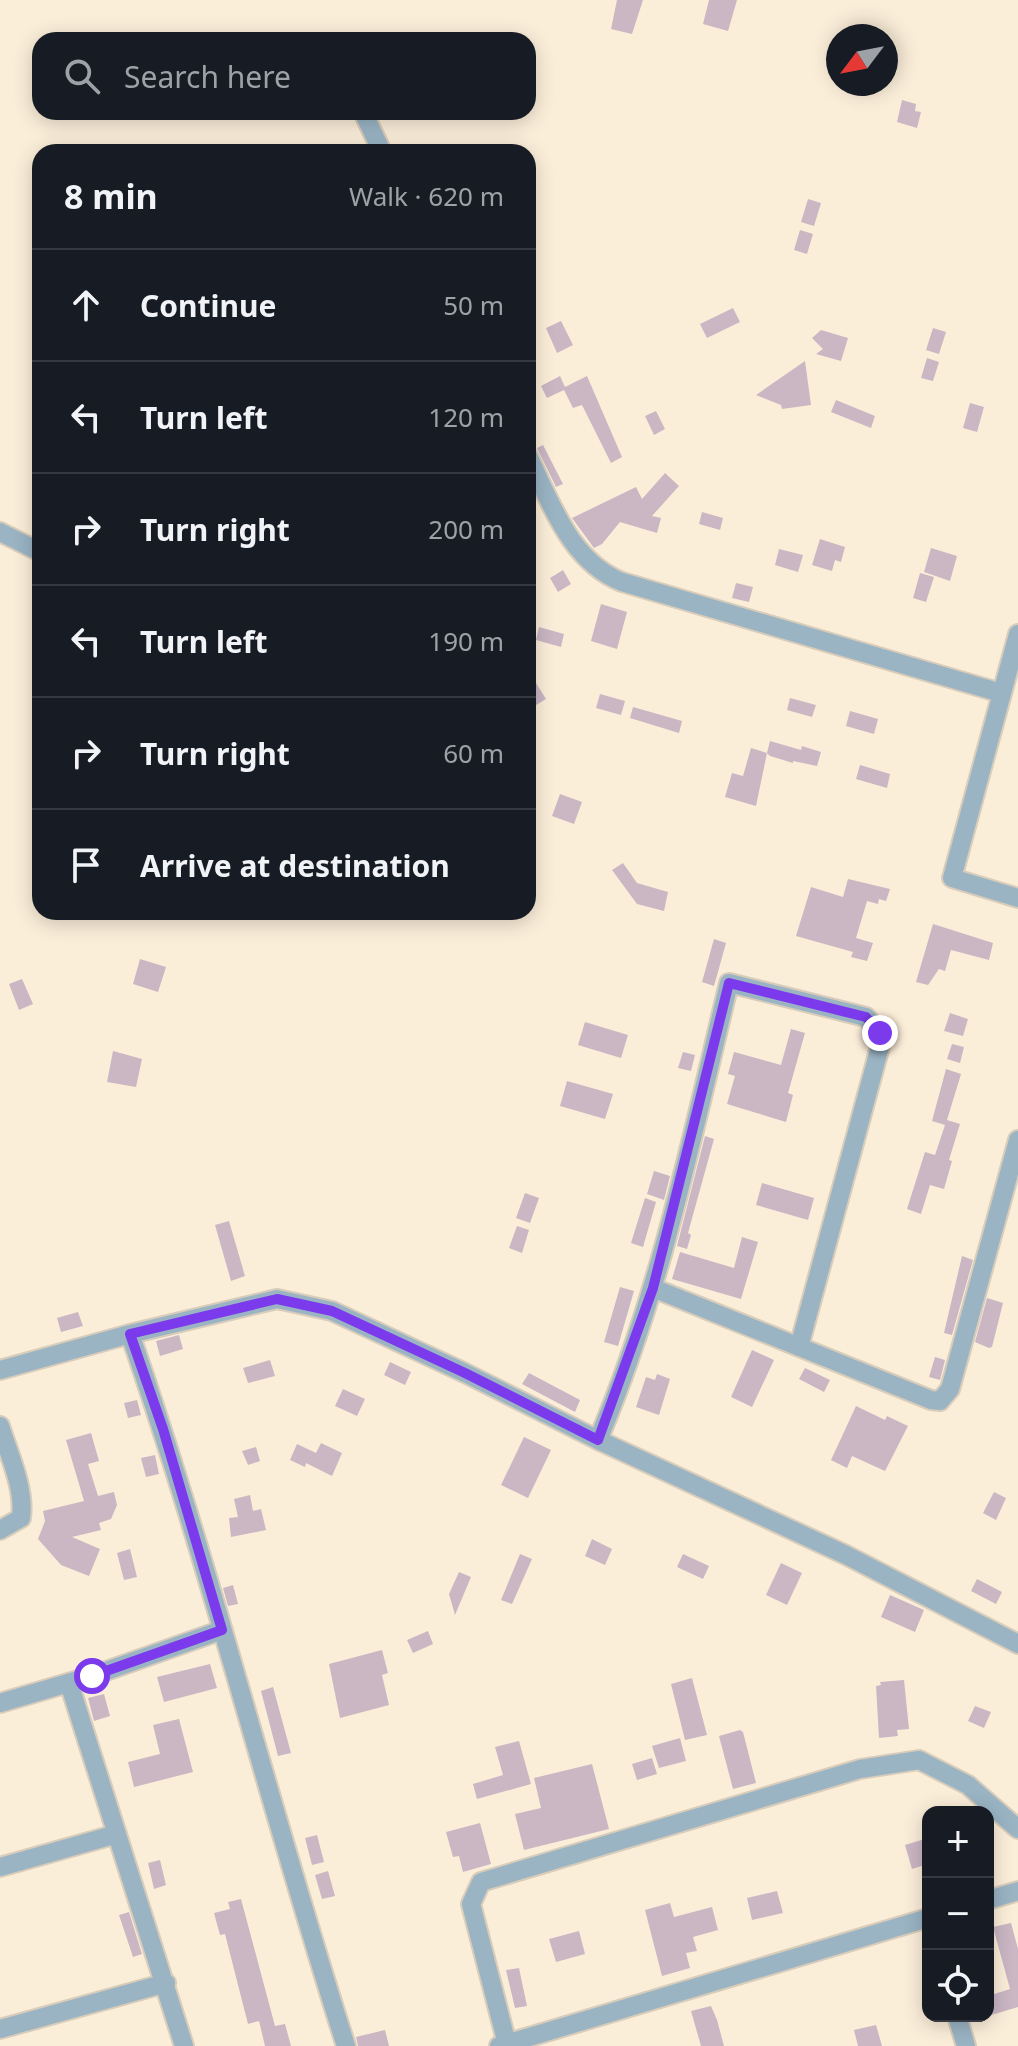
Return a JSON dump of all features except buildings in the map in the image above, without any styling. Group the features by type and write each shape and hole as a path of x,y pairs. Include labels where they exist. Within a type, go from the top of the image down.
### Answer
{"street":[{"path":"367,120 378,144"},
{"path":"536,473 558,518 586,560 603,574 1001,693"},
{"path":"0,532 32,548"},
{"path":"1018,634 952,878 1018,898"},
{"path":"598,1440 653,1288 729,983 866,1017 880,1033 881,1043 799,1347"},
{"path":"653,1288 940,1401 947,1395 1018,1140"},
{"path":"0,1370 130,1334 277,1299 332,1311 598,1440 846,1555 1018,1644"},
{"path":"130,1334 163,1429 346,2046"},
{"path":"0,1426 22,1507 21,1518 0,1530"},
{"path":"0,1703 69,1683 222,1630"},
{"path":"69,1683 184,2046"},
{"path":"922,1920 503,2045 471,1904 481,1882 860,1769 919,1760 968,1785 1018,1829"},
{"path":"0,1867 117,1834"},
{"path":"994,1898 1018,1891"},
{"path":"0,2029 166,1983"},
{"path":"959,2022 966,2046"}],"route":[{"path":"92,1676 222,1630 163,1429 130,1334 277,1299 332,1311 598,1440 653,1288 729,983 866,1017 880,1033"}]}
